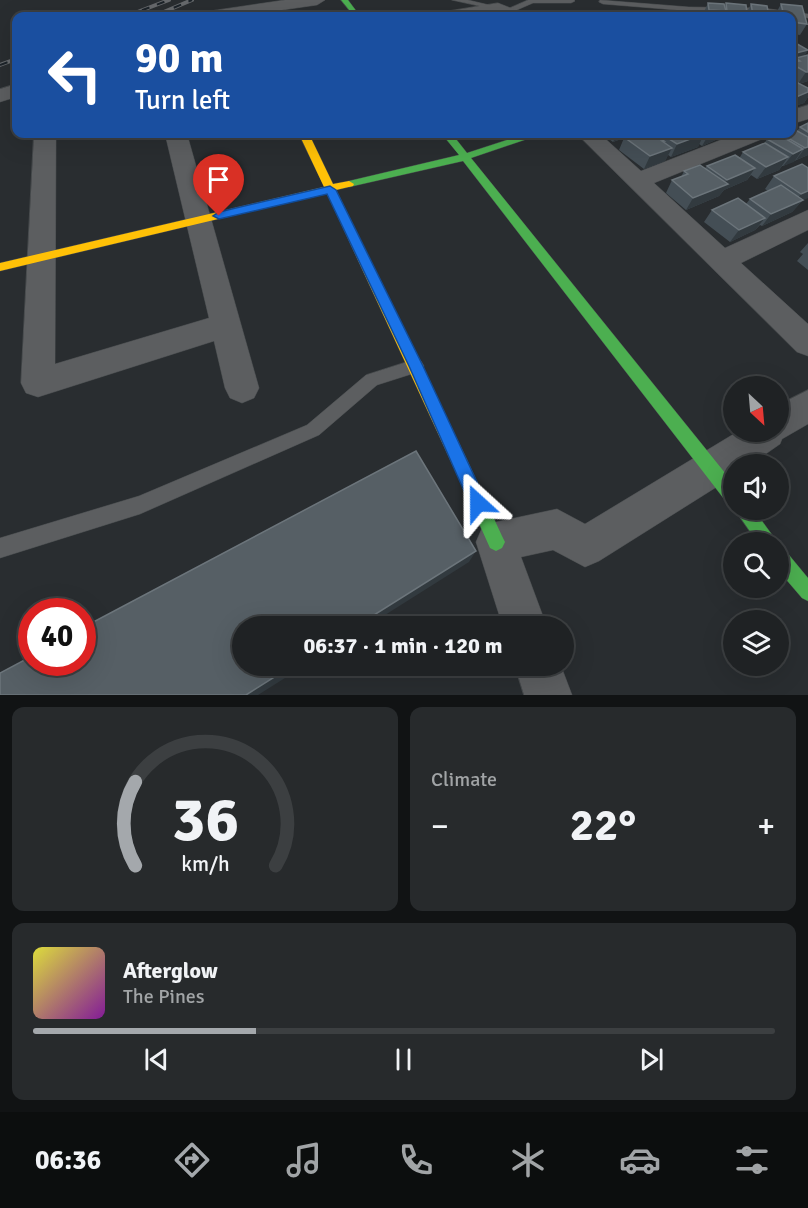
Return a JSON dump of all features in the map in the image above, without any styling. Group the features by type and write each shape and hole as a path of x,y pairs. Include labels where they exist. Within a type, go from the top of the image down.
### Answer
{"street":[{"path":"257,12 317,0"},
{"path":"344,0 354,12"},
{"path":"45,138 38,383 225,325"},
{"path":"177,138 196,221 242,388"},
{"path":"306,138 416,366 496,542 521,616"},
{"path":"450,138 722,484"},
{"path":"0,267 465,157 521,138"},
{"path":"592,138 808,343"},
{"path":"638,181 744,138"},
{"path":"721,261 808,219"},
{"path":"789,418 808,405"},
{"path":"496,542 557,529 585,547 722,484 759,442"},
{"path":"751,520 760,532"},
{"path":"789,569 808,592"},
{"path":"541,676 548,695"}],"lane":[{"path":"456,0 507,12 532,1 571,1"},
{"path":"679,0 690,12"},
{"path":"603,2 683,12"},
{"path":"715,12 762,10 777,12"},
{"path":"0,548 140,504 314,430 372,380 416,366"}],"building":[{"path":"708,3 724,4 726,11 709,10"},
{"path":"726,3 746,5 747,12 727,11"},
{"path":"751,4 767,6 768,12 752,12"},
{"path":"781,4 802,6 807,24 796,23 796,12 783,12"},
{"path":"796,43 808,50 796,53"},
{"path":"808,55 808,72 796,66 796,62 800,61 796,58"},
{"path":"796,82 808,88 808,92 796,97"},
{"path":"808,123 808,132 800,127"},
{"path":"796,130 808,137 808,147 805,148 788,138 796,138"},
{"path":"625,138 660,138 672,148 650,156"},
{"path":"667,138 693,138 677,144"},
{"path":"785,138 803,149 793,154 767,139"},
{"path":"765,143 788,157 766,167 743,152"},
{"path":"735,155 755,168 727,180 707,166"},
{"path":"802,164 808,168 808,191 801,194 774,176"},
{"path":"700,165 728,184 693,198 672,180 688,174 684,171"},
{"path":"781,185 803,200 771,214 750,199"},
{"path":"738,198 765,218 739,230 712,210"},
{"path":"416,451 476,551 373,616 232,616 232,676 276,676 246,695 0,695 0,673 18,663 18,676 96,676 96,621"}],"railway":[{"path":"138,12 169,0"},
{"path":"164,12 192,0"},
{"path":"0,65 12,60"}],"traffic: fast":[{"path":"344,0 354,12"},
{"path":"450,138 723,484"},
{"path":"349,184 465,157 521,138"},
{"path":"460,463 496,542"},
{"path":"751,520 760,532"},
{"path":"789,569 808,592"}],"traffic: slow":[{"path":"306,138 460,463"},
{"path":"0,267 349,184"}],"route":[{"path":"219,216 330,190 416,366 478,503"}]}
